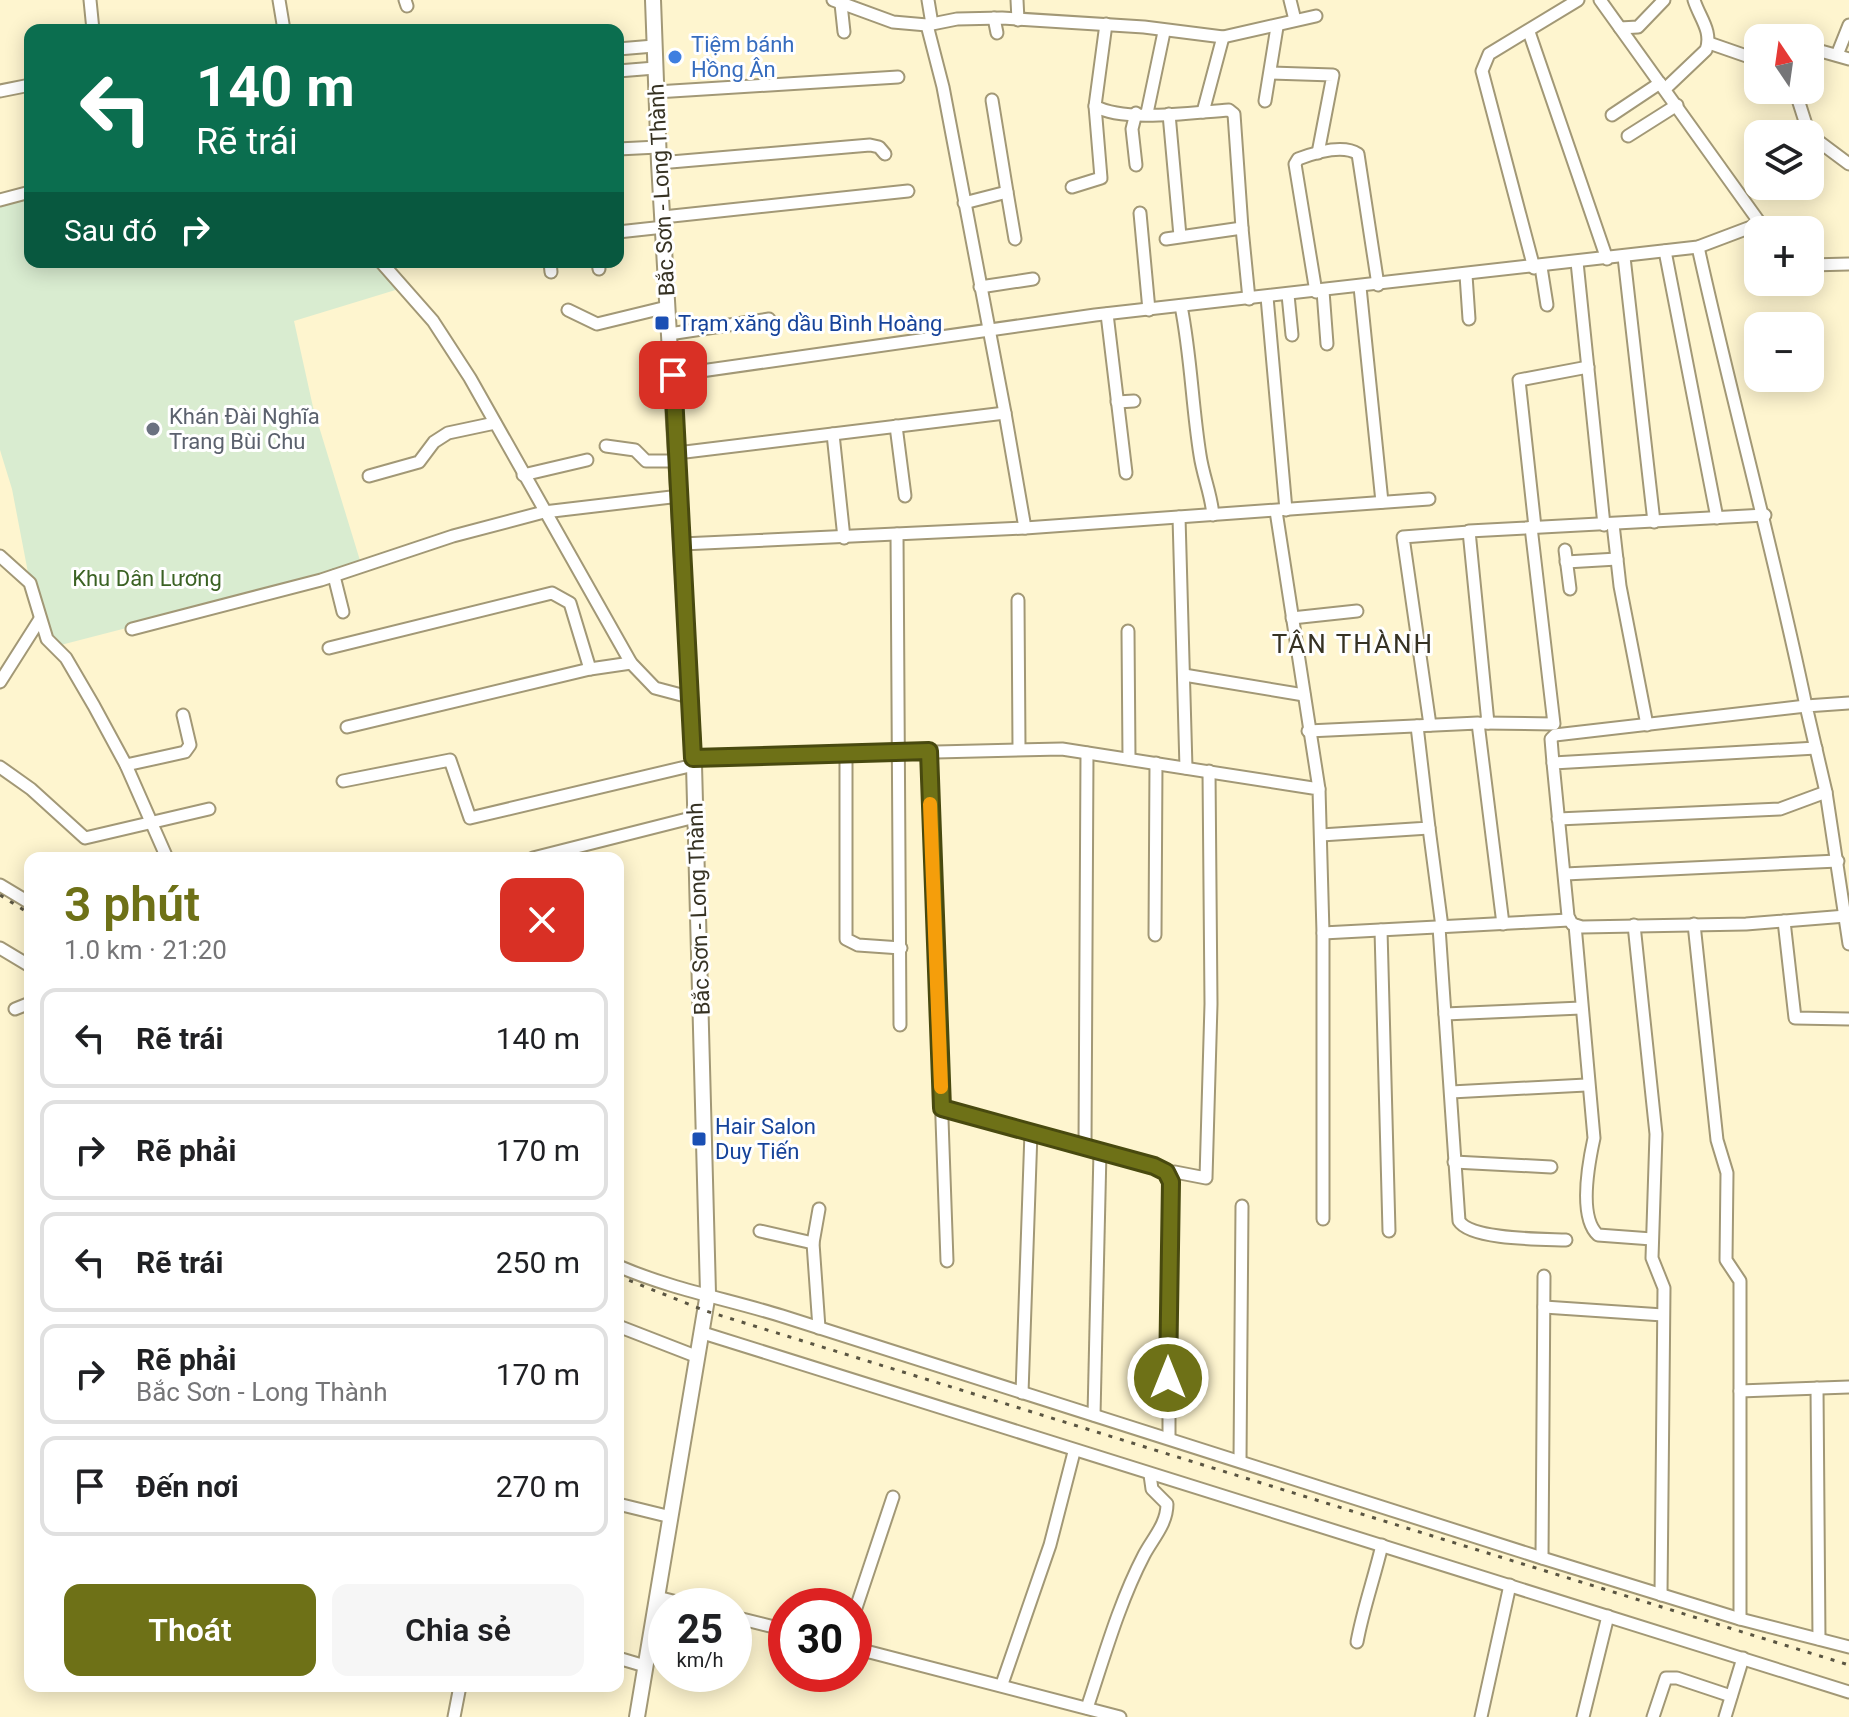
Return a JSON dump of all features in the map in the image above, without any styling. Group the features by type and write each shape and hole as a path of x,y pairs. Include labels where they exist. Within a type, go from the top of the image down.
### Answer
{"main road":[{"name":"Bắc Sơn - Long Thành","path":"653,0 658,147 693,762 708,1293 659,1588"},
{"name":"Bắc Sơn - Long Thành","path":"637,1717 648,1649"}],"street":[{"path":"90,0 92,24"},
{"path":"279,0 283,24"},
{"path":"928,0 930,24 1005,413 1015,427 1025,528"},
{"path":"1017,0 1018,20"},
{"path":"1290,0 1295,20"},
{"path":"1547,305 1482,71 1489,54 1578,0"},
{"path":"1600,0 1754,216"},
{"path":"1620,28 1638,27 1664,0"},
{"path":"1612,115 1662,86 1706,50 1708,31 1694,0"},
{"path":"837,2 893,22 930,24 994,18 1106,24 1223,37 1316,16"},
{"path":"837,2 844,32"},
{"path":"994,18 997,33"},
{"path":"1072,187 1099,180 1102,175 1095,106 1106,24"},
{"path":"1843,57 1849,25"},
{"path":"1265,101 1277,27"},
{"path":"1136,165 1132,129 1142,113 1164,32"},
{"path":"1529,32 1607,259"},
{"path":"1203,112 1223,37"},
{"path":"1709,43 1744,55"},
{"path":"624,48 654,46"},
{"path":"624,71 655,68"},
{"path":"1271,73 1327,73 1334,77 1318,153"},
{"path":"656,92 898,77"},
{"path":"0,91 24,86"},
{"path":"992,100 1015,239"},
{"path":"1628,136 1677,105"},
{"path":"1095,106 1107,111 1169,114 1229,110 1234,114 1249,299"},
{"path":"1169,114 1180,236"},
{"path":"659,163 870,145 879,147 885,154"},
{"path":"1824,145 1849,164"},
{"path":"624,149 658,147"},
{"path":"1327,344 1295,164 1298,159 1318,153 1350,150 1358,154 1378,285"},
{"path":"624,231 663,222 908,191"},
{"path":"964,203 1007,192"},
{"path":"0,200 24,194"},
{"path":"1140,213 1149,310"},
{"path":"1166,239 1242,228"},
{"path":"673,375 1107,314 1624,257 1698,247 1744,233"},
{"path":"1698,247 1731,396 1765,515 1826,792 1849,944"},
{"path":"1665,251 1717,518"},
{"path":"1624,257 1654,522"},
{"path":"1577,262 1609,524 1647,725"},
{"path":"1824,265 1849,264"},
{"path":"386,268 433,321 495,423 631,663 655,688 689,697"},
{"path":"1466,275 1469,319"},
{"path":"980,287 1033,279"},
{"path":"1360,287 1382,502"},
{"path":"1288,295 1292,335"},
{"path":"1267,297 1281,510 1292,618 1319,789 1323,933 1323,1219"},
{"path":"1181,306 1192,370 1200,457 1211,488 1213,515"},
{"path":"568,310 597,324 667,307"},
{"path":"1107,314 1126,473"},
{"path":"669,334 769,319"},
{"path":"1588,367 1519,380 1555,729 1551,739 1558,819 1594,1138 1587,1172 1592,1229 1598,1235 1652,1239"},
{"path":"1117,402 1134,401"},
{"path":"606,446 631,448 646,461 1005,413"},
{"path":"369,476 419,462 434,442 448,433 495,423"},
{"path":"896,426 905,496"},
{"path":"833,434 844,538"},
{"path":"523,475 587,460"},
{"path":"132,629 334,576 453,536 544,512 680,496"},
{"path":"682,544 1025,528 1429,499"},
{"path":"1430,725 1403,537 1765,515"},
{"path":"1179,517 1186,768"},
{"path":"1469,532 1483,723 1503,924"},
{"path":"897,534 900,1025"},
{"path":"0,556 27,578 47,639 70,665 126,765 164,852"},
{"path":"1570,589 1566,556 1617,559"},
{"path":"334,576 343,612"},
{"path":"329,648 552,593 570,603 590,669"},
{"path":"1018,600 1019,748"},
{"path":"1292,618 1357,611"},
{"path":"0,682 40,619"},
{"path":"1128,631 1129,759"},
{"path":"347,727 590,669 631,663"},
{"path":"1184,675 1304,695"},
{"path":"1308,731 1483,723 1555,729 1647,725 1849,703"},
{"path":"126,765 185,752 190,745 183,715"},
{"path":"1417,726 1441,927 1458,1215 1465,1229 1566,1240"},
{"path":"343,781 448,759 453,763 470,818 693,762 1019,748 1087,753 1319,789"},
{"path":"1553,763 1816,748"},
{"path":"929,751 947,1261"},
{"path":"1085,1147 1087,753"},
{"path":"846,754 846,939 858,945 901,948"},
{"path":"1155,935 1156,763"},
{"path":"0,767 31,789 85,838 209,809"},
{"path":"1169,1176 1175,1172 1206,1178 1211,1050 1209,771"},
{"path":"1558,819 1780,809 1826,792"},
{"path":"557,852 695,817"},
{"path":"1321,835 1429,828"},
{"path":"1834,834 1849,837"},
{"path":"1565,874 1838,861"},
{"path":"0,885 24,899"},
{"path":"1323,933 1503,924 1694,924 1846,916"},
{"path":"1784,921 1795,1018 1849,1019"},
{"path":"1694,924 1717,1140 1727,1173 1725,1256 1740,1281 1740,1619"},
{"path":"1634,925 1656,1134 1653,1266 1664,1288 1661,1595"},
{"path":"1381,930 1389,1231"},
{"path":"0,948 24,962"},
{"path":"15,1009 24,1005"},
{"path":"1445,1014 1581,1008"},
{"path":"1451,1092 1586,1085"},
{"path":"942,1108 1154,1166 1169,1176"},
{"path":"1022,1393 1031,1132"},
{"path":"1094,1415 1100,1151"},
{"path":"1454,1162 1551,1167"},
{"path":"1169,1176 1169,1438"},
{"path":"1240,1461 1242,1206"},
{"path":"819,1209 813,1243 819,1328"},
{"path":"760,1231 813,1243"},
{"path":"624,1268 666,1286 708,1293 1661,1595 1849,1647"},
{"path":"1542,1558 1544,1276"},
{"path":"1544,1307 1663,1315"},
{"path":"624,1328 698,1357"},
{"path":"703,1333 1074,1452 1849,1692"},
{"path":"1740,1391 1849,1387"},
{"path":"1817,1388 1819,1639"},
{"path":"1002,1684 1041,1573 1074,1452"},
{"path":"1087,1708 1143,1556 1166,1518 1167,1504 1152,1489 1150,1475"},
{"path":"863,1588 893,1497"},
{"path":"624,1505 671,1517"},
{"path":"1357,1642 1364,1603 1370,1596 1382,1545"},
{"path":"1481,1717 1510,1585"},
{"path":"1583,1717 1608,1616"},
{"path":"872,1652 1120,1717"},
{"path":"1725,1717 1743,1658"},
{"path":"624,1660 645,1666"},
{"path":"1653,1717 1662,1683 1668,1678 1731,1696"},
{"path":"454,1717 459,1692"}],"green space":[{"name":"Khu Dân Lương","path":"24,194 24,268 386,268 402,288 294,321 313,407 362,567 53,647 30,583 12,489 0,450 0,200"}],"railway":[{"path":"0,895 24,910"},
{"path":"624,1278 706,1311 1849,1665"}],"slow traffic":[{"path":"930,804 941,1087"}],"place":[{"name":"Tiệm bánh Hồng Ân","path":"675,57"},
{"name":"Trạm xăng dầu Bình Hoàng","path":"662,323"},
{"name":"Khán Đài Nghĩa Trang Bùi Chu","path":"153,429"},
{"name":"Hair Salon Duy Tiến","path":"699,1139"}],"district":[{"name":"TÂN THÀNH","path":"1353,644"}],"route":[{"path":"673,375 693,758 929,751 942,1108 1154,1166 1168,1175 1171,1182 1168,1378"}]}
